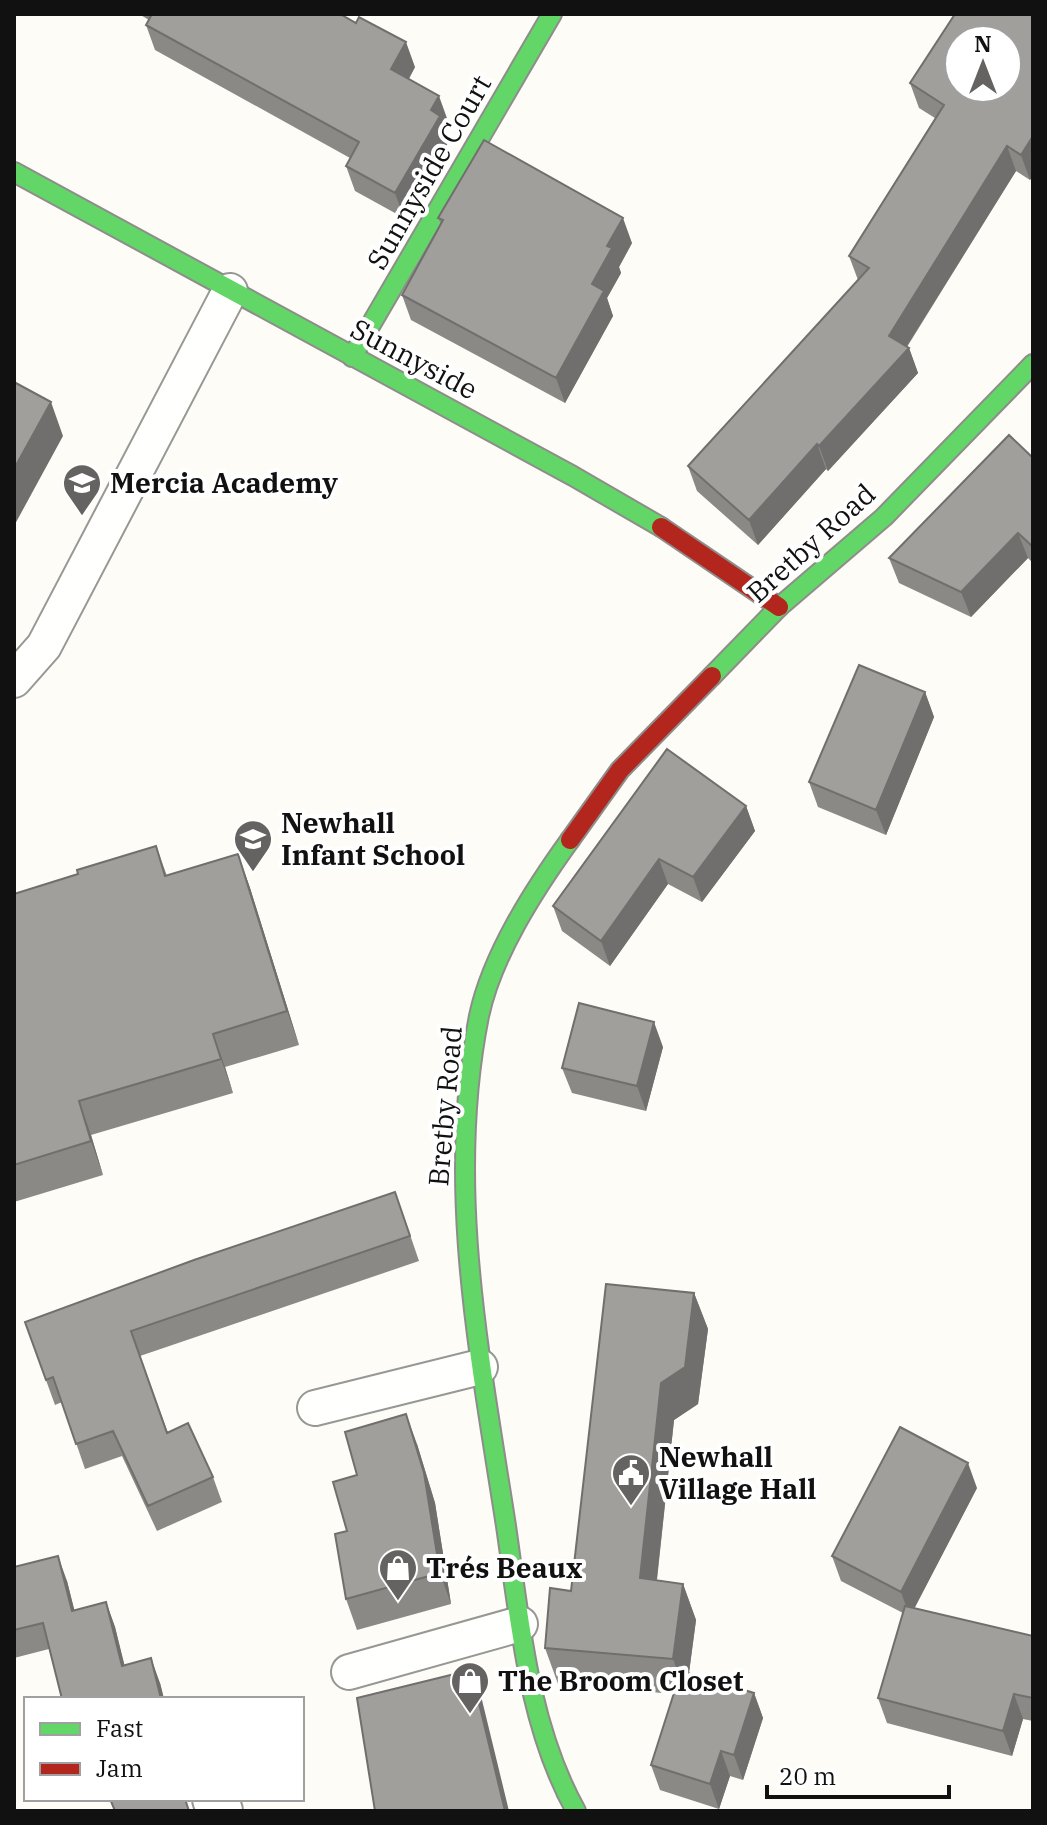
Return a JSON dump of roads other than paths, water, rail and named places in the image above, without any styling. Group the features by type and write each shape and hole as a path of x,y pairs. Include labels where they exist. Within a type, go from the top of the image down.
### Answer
{"street":[{"name":"Sunnyside Court","path":"352,357 552,14"},
{"name":"Sunnyside","path":"14,172 641,515 779,607"},
{"name":"Bretby Road","path":"576,1811 558,1779 530,1685 480,1367 466,1236 464,1147 480,1013 496,968 532,892 620,770 779,607 884,517 1033,364"}],"lane":[{"path":"14,680 44,646 230,291"},
{"path":"315,1408 480,1367"},
{"path":"349,1672 520,1624"}],"place":[{"name":"Mercia Academy","path":"82,517"},
{"name":"Newhall Infant School","path":"253,873"},
{"name":"Newhall Village Hall","path":"631,1507"},
{"name":"Trés Beaux","path":"398,1602"},
{"name":"The Broom Closet","path":"470,1715"}]}
